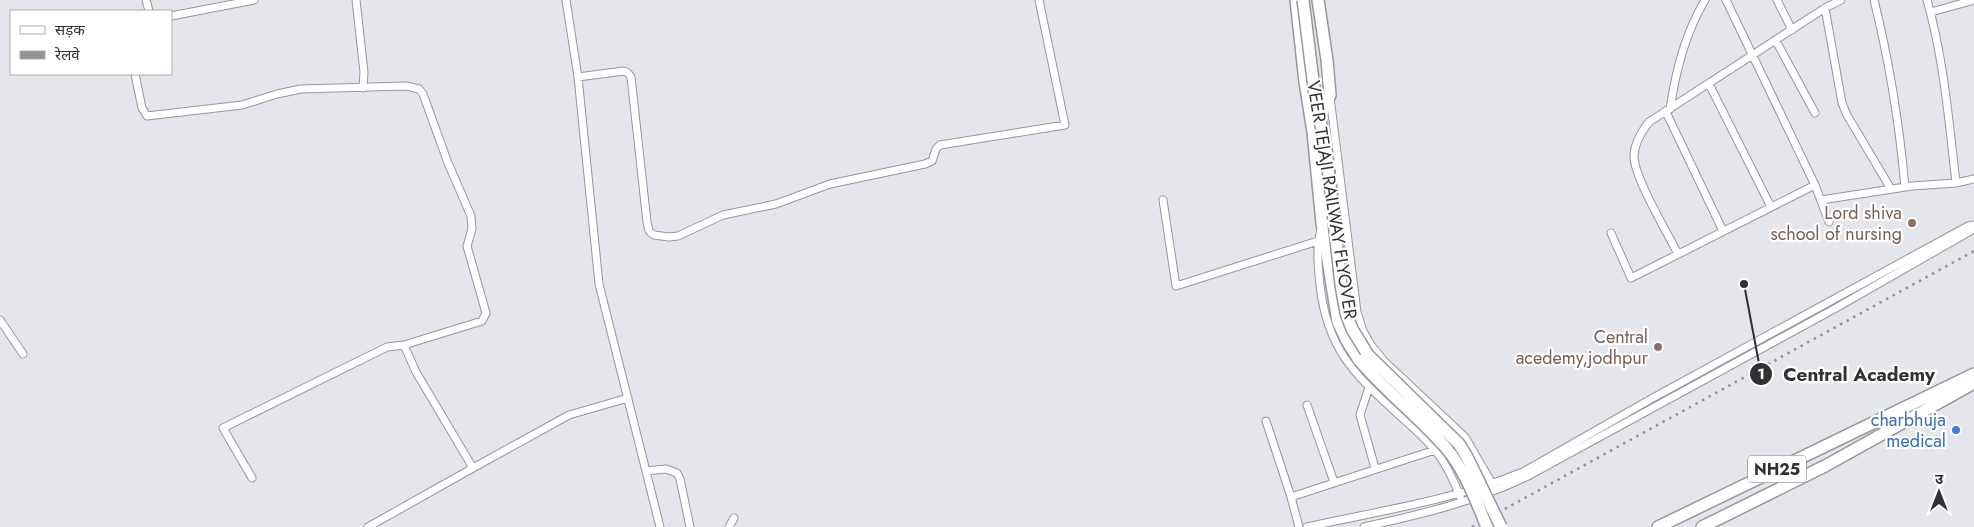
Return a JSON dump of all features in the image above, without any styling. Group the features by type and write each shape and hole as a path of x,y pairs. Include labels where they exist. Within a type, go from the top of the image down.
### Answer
{"main road":[{"path":"1296,0 1305,82 1313,132 1322,223 1338,322 1359,360 1375,380 1447,449 1465,480 1488,527"},
{"name":"VEER TEJAJI RAILWAY FLYOVER","path":"1303,0 1315,96 1326,149 1341,285 1346,313 1352,329 1368,355 1459,444 1501,527"},
{"path":"1313,132 1330,94 1318,0"},
{"name":"NH25","path":"1658,527 1974,374"},
{"name":"NH25","path":"1702,527 1825,466 1974,383"},
{"path":"1674,527 1871,430 1896,412"},
{"path":"1871,430 1906,422"}],"street":[{"path":"172,16 254,0"},
{"path":"356,0 364,72 363,88"},
{"path":"566,0 578,77 599,284 660,527"},
{"path":"578,77 624,71 631,77 647,222 650,231 654,235 669,238 678,236 723,215 776,204 830,184 925,164 932,161 936,149 940,145 1065,125 1039,0"},
{"path":"1705,0 1682,51 1668,110 1723,232"},
{"path":"1726,0 1815,185 1829,222"},
{"path":"1777,0 1792,30"},
{"path":"1678,254 1638,174 1634,157 1636,143 1641,132 1649,122 1825,8 1841,0"},
{"path":"1874,0 1895,93 1906,187"},
{"path":"1928,0 1945,93 1956,183"},
{"path":"1931,12 1974,0"},
{"path":"1825,8 1842,103 1846,115 1891,189"},
{"path":"1776,41 1814,113"},
{"path":"135,75 142,108 147,116 242,105 293,90 334,87 406,86 419,89 472,223 468,246 486,310 486,317 482,321 404,345 387,348 223,428 252,478"},
{"path":"1709,84 1771,207"},
{"path":"1330,94 1357,312 1363,331 1371,346 1384,361 1465,437 1496,492"},
{"path":"1821,200 1906,187 1956,183 1974,179"},
{"path":"1611,233 1631,278 1815,185"},
{"path":"1163,200 1176,286 1318,241"},
{"path":"1322,223 1317,255 1322,305 1327,325 1336,344 1349,365 1369,388 1435,450 1448,470 1463,503"},
{"path":"1307,527 1459,493 1492,484 1523,472 1702,371 1968,226 1974,225"},
{"path":"1364,527 1463,503 1496,492 1563,458 1868,290 1974,229"},
{"path":"0,320 23,354"},
{"path":"404,345 416,372 473,468"},
{"path":"1702,371 1707,378"},
{"path":"1369,388 1360,416 1375,468"},
{"path":"368,527 549,424 569,415 628,398"},
{"path":"1308,405 1334,482"},
{"path":"1266,421 1300,527"},
{"path":"1291,497 1375,468 1435,450"},
{"path":"646,471 666,469 677,473 680,479 690,527"},
{"path":"729,527 734,518"}],"railway":[{"path":"1472,527 1974,251"}],"place":[{"name":"Lord shiva school of nursing","path":"1912,223"},
{"name":"Central Academy","path":"1744,284"},
{"name":"Central acedemy,jodhpur","path":"1658,347"},
{"name":"charbhuja medical","path":"1956,430"}]}
